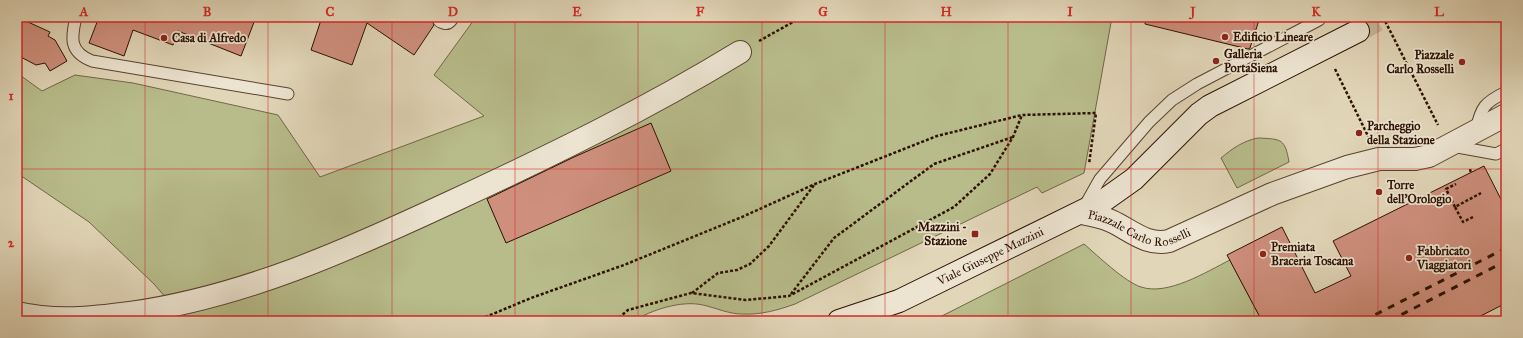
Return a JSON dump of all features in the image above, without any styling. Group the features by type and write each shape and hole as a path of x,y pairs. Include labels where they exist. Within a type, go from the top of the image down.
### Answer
{"street":[{"path":"443,17 447,17"},
{"name":"Piazzale Carlo Rosselli","path":"1082,213 1103,201 1134,179 1210,106 1358,31"},
{"path":"17,313 46,318 67,319 142,311 204,299 295,269 364,242 591,136 660,99 740,52"},
{"name":"Piazzale Carlo Rosselli","path":"1082,213 1112,221 1146,240 1162,243 1180,237 1233,210 1272,194 1371,160 1422,158 1449,146 1506,116"},
{"name":"Viale Giuseppe Mazzini","path":"839,321 899,301 1082,213"},
{"name":"Viale Giuseppe Mazzini","path":"870,321 899,301"}],"lane":[{"path":"76,17 72,38 74,47 84,58 92,61 288,94"},
{"path":"1082,213 1087,199 1100,179 1149,122 1172,100 1197,84 1319,20"},
{"path":"1475,133 1482,110 1488,102 1506,92"},
{"path":"1449,146 1496,154 1506,149"}],"path":[{"path":"740,52 802,17"},
{"path":"1383,17 1449,146"},
{"path":"1334,68 1371,143 1371,160"},
{"path":"476,321 531,298 624,265 742,217 815,184 937,136 1022,115 1096,114 1088,166"},
{"path":"691,293 746,300 789,296 954,207 990,174 1013,137 1022,115"},
{"path":"789,296 834,238 934,164 1013,137"},
{"path":"1470,169 1471,173"},
{"path":"615,321 628,310 691,293 718,273 737,270 750,264 769,246 815,184"},
{"path":"1456,184 1446,189 1455,207 1463,222 1473,217"},
{"path":"1455,207 1481,193"}],"green space":[{"path":"476,17 1112,17 1084,173 1042,193 1037,187 795,304 763,313 737,314 703,305 685,304 667,307 649,313 633,321 186,321 154,284 89,222 17,173 17,73 42,91 75,75 133,83 278,115 320,177 484,116 434,75"},
{"path":"1258,138 1272,139 1281,142 1286,149 1289,162 1237,188 1221,158 1238,145"},
{"path":"1084,244 1127,280 1141,287 1152,289 1175,286 1230,260 1262,321 932,321"}],"building":[{"path":"17,17 50,32 48,36 55,40 67,61 50,71 45,63 36,65 17,55"},
{"path":"99,17 256,17 241,56 178,31 173,45 133,30 124,56 89,43"},
{"path":"322,17 431,17 434,25 414,55 367,23 352,65 311,50"},
{"name":"Edificio Lineare","path":"1146,17 1260,17 1250,48 1248,49 1145,24"},
{"path":"651,123 671,171 506,243 487,199 574,157"},
{"name":"Fabbricato Viaggiatori","path":"1484,166 1506,209 1506,303 1471,321 1262,321 1227,255 1282,227 1315,293 1351,276 1333,241"}],"tunnel":[{"path":"1358,31 1384,17"}],"railway":[{"path":"1363,321 1506,248"},
{"path":"1389,321 1506,261"}],"place":[{"name":"Edificio Lineare","path":"1225,37"},
{"name":"Casa di Alfredo","path":"164,38"},
{"name":"Galleria PortaSiena","path":"1216,61"},
{"name":"Piazzale Carlo Rosselli","path":"1462,62"},
{"name":"Parcheggio della Stazione","path":"1359,133"},
{"name":"Torre dell'Orologio","path":"1379,192"},
{"name":"Mazzini - Stazione","path":"975,234"},
{"name":"Premiata Braceria Toscana","path":"1263,254"},
{"name":"Fabbricato Viaggiatori","path":"1409,258"}]}
